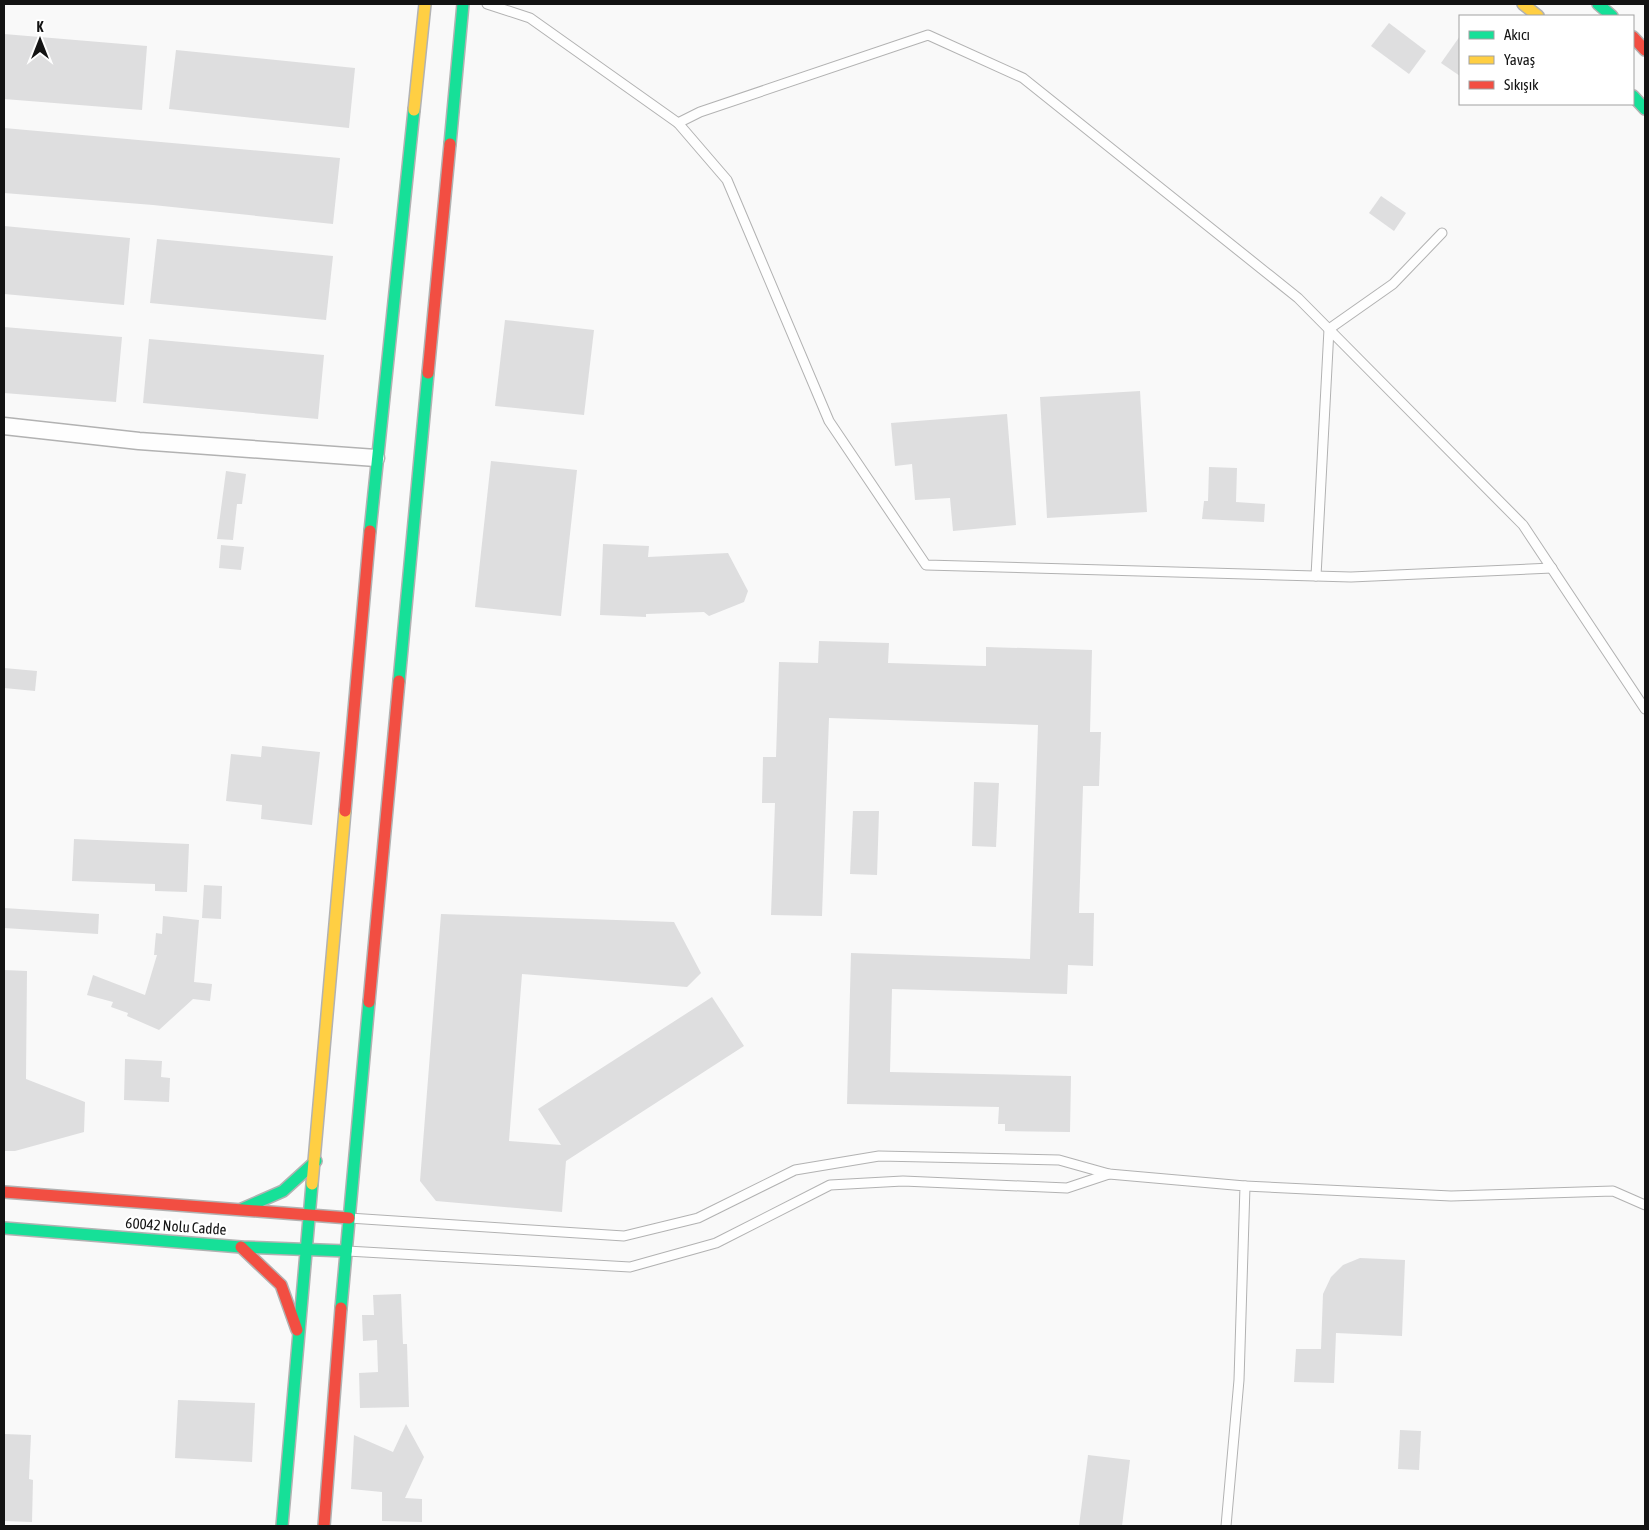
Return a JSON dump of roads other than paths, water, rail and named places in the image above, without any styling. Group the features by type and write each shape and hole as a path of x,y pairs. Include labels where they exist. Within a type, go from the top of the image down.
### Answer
{"main road":[{"path":"282,1526 316,1162 376,458 425,4"},
{"path":"324,1526 346,1250 464,4"},
{"path":"1523,4 1537,15"},
{"path":"1598,4 1611,15"},
{"path":"1634,38 1645,50"},
{"path":"1634,97 1645,109"},
{"path":"240,1210 283,1191 316,1162"},
{"path":"4,1192 349,1218"},
{"name":"60042 Nolu Cadde","path":"4,1228 241,1246 346,1250"},
{"path":"241,1246 281,1285 300,1337"}],"street":[{"path":"4,426 138,441 376,458"}],"lane":[{"path":"487,4 530,18 678,123 728,180 829,421 926,566 1316,576 1552,568"},
{"path":"678,123 700,112 928,35 1023,78 1298,298 1523,525 1645,709"},
{"path":"1329,329 1393,284 1442,232"},
{"path":"1316,576 1329,329"},
{"path":"349,1218 624,1236 698,1218 795,1170 879,1156 1059,1160 1109,1174 1245,1186 1451,1196 1613,1191 1645,1205"},
{"path":"346,1250 630,1267 716,1243 830,1185 903,1181 1067,1188 1109,1174"},
{"path":"1226,1526 1239,1380 1245,1186"}]}
